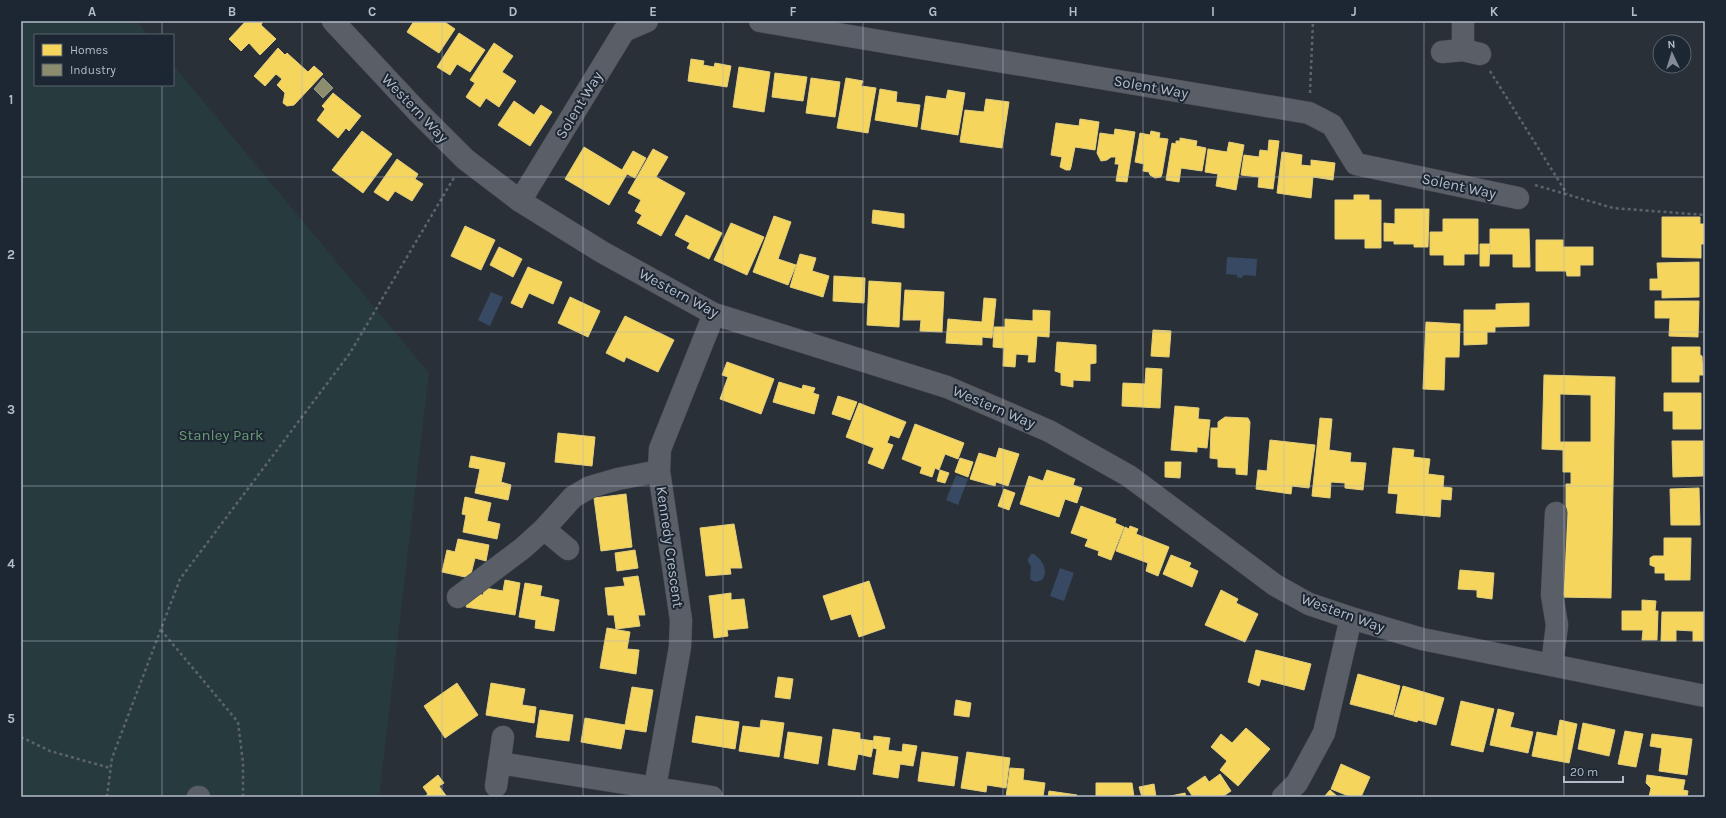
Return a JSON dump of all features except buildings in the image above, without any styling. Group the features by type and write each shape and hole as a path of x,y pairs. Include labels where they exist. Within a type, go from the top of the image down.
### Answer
{"street":[{"name":"Western Way","path":"333,21 417,111 465,159 520,201 602,252 714,314 947,387 1049,431 1128,476 1275,585 1309,604 1422,639 1705,696"},
{"name":"Solent Way","path":"520,201 624,31 647,21"},
{"name":"Solent Way","path":"760,21 1309,113 1332,125 1356,164 1518,198"},
{"path":"1442,52 1471,52 1463,21"},
{"name":"Kennedy Crescent","path":"655,787 680,647 681,620 659,471 660,449 714,314"},
{"path":"458,597 523,548 544,529 573,497 590,487 618,479 659,471"},
{"path":"1552,665 1557,625 1552,595 1556,513"},
{"path":"544,529 568,549"},
{"path":"1283,797 1296,783 1324,733 1351,618"},
{"path":"496,786 503,737"},
{"path":"500,763 712,797"}],"path":[{"path":"1309,113 1313,21"},
{"path":"1471,52 1567,194"},
{"path":"107,797 112,758 180,578 350,354 465,159"},
{"path":"1518,198 1531,184 1613,208 1705,215"},
{"path":"161,630 238,722 243,763 243,797"},
{"path":"21,737 50,751 110,768"}],"green space":[{"name":"Stanley Park","path":"21,21 137,21 147,34 34,34 34,86 174,86 174,66 429,373 379,797 21,797"}],"water":[{"path":"1227,257 1257,259 1256,276 1244,275 1241,278 1237,277 1237,275 1226,274"},
{"path":"491,292 503,297 490,326 478,320"},
{"path":"956,475 968,479 958,505 946,500"},
{"path":"1031,554 1034,554 1040,559 1045,569 1042,580 1035,582 1030,579 1031,566 1028,559"},
{"path":"1060,568 1074,573 1064,601 1050,596"}]}
